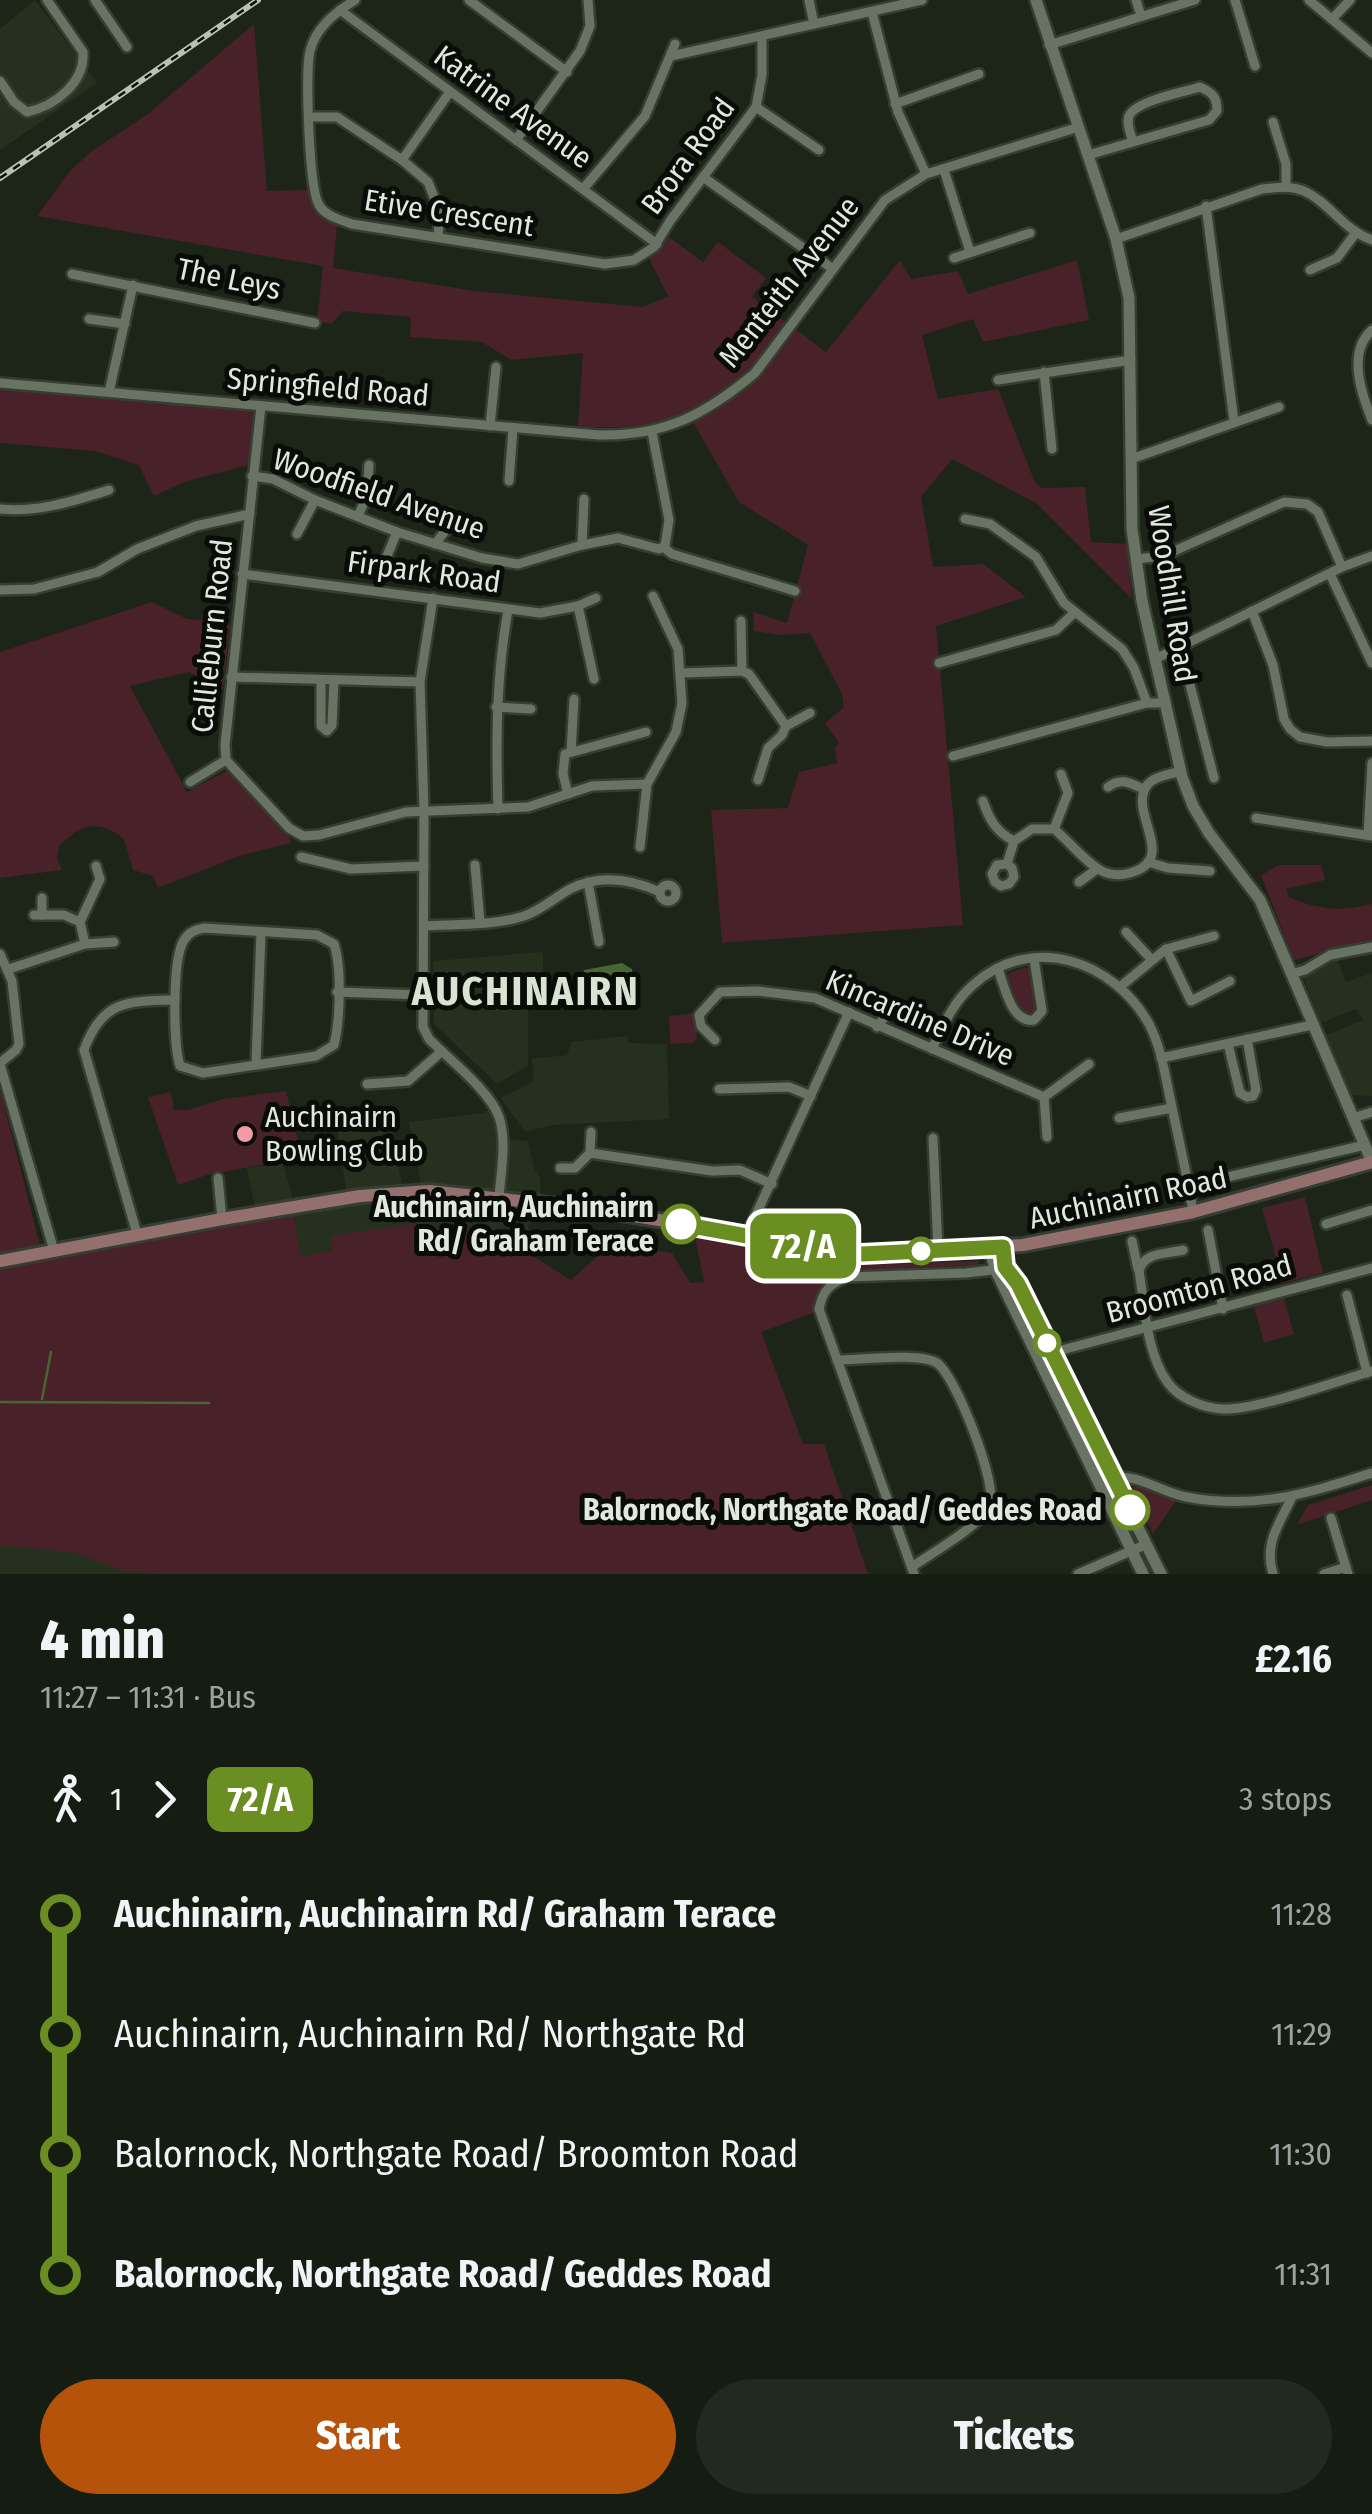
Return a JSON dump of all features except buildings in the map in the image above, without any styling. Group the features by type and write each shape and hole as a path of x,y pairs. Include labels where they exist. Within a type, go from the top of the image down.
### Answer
{"main road":[{"name":"Auchinairn Road","path":"0,1261 222,1218 394,1192 499,1197 846,1253 996,1247 1193,1212 1372,1162"}],"street":[{"path":"0,81 14,102 27,112 73,86 81,73 83,52 47,0"},
{"path":"94,0 127,48"},
{"name":"Etive Crescent","path":"355,0 321,27 310,50 314,183 318,205 329,215 352,224 605,264 634,260 657,244"},
{"path":"469,0 567,72"},
{"path":"516,140 567,72 590,26 588,0"},
{"path":"809,0 814,24"},
{"path":"671,56 922,0"},
{"name":"Woodhill Road","path":"1036,0 1116,238 1128,298 1132,529 1180,771 1209,834 1260,900 1372,1162"},
{"path":"1136,0 1141,16"},
{"path":"1049,45 1196,0"},
{"path":"1236,0 1255,66"},
{"path":"1309,0 1372,53"},
{"path":"1333,18 1350,0"},
{"name":"Katrine Avenue","path":"340,10 657,244"},
{"path":"872,12 896,104 926,174"},
{"name":"Brora Road","path":"657,244 756,106 762,74 762,37"},
{"path":"583,190 646,116 675,44"},
{"path":"896,104 979,74"},
{"path":"1088,155 1133,142 1209,120 1217,112 1217,100 1200,87 1138,106 1130,113 1128,122 1133,142"},
{"path":"402,160 448,92"},
{"path":"756,106 819,150"},
{"path":"310,116 337,117 428,182 440,212 438,236"},
{"path":"1272,122 1286,164 1286,187"},
{"name":"Menteith Avenue","path":"652,432 694,418 754,373 885,200 926,174 1079,127"},
{"path":"944,170 970,252"},
{"path":"703,177 833,269"},
{"path":"1116,238 1262,189 1286,187 1306,192 1356,234 1372,240"},
{"path":"1206,206 1234,420"},
{"path":"954,258 1030,233"},
{"path":"1310,270 1337,258 1356,234"},
{"name":"The Leys","path":"72,274 315,323"},
{"name":"The Leys","path":"109,392 132,285"},
{"path":"89,319 125,324"},
{"path":"1371,413 1358,365 1359,347 1372,330"},
{"path":"998,380 1131,360"},
{"path":"490,426 496,367"},
{"path":"1044,372 1052,449"},
{"name":"Springfield Road","path":"0,383 599,435 652,432"},
{"name":"Callieburn Road","path":"261,406 231,677 226,760 289,828 303,836 424,811"},
{"path":"1131,459 1279,407"},
{"path":"509,481 513,428"},
{"path":"652,432 669,520 665,544"},
{"path":"358,516 367,496 368,465"},
{"name":"Woodfield Avenue","path":"252,476 273,479 397,532 518,564 582,544 618,538 651,548 665,544 672,554 794,592"},
{"path":"0,509 55,506 109,490"},
{"path":"296,534 315,500"},
{"path":"582,544 584,500"},
{"path":"1136,559 1162,556 1284,502 1296,501 1318,512 1342,567"},
{"path":"0,590 34,590 98,572 137,550 196,526 250,514"},
{"path":"435,544 446,530 450,514"},
{"path":"965,519 990,524 1036,557 1074,613 1110,636 1122,649 1134,668 1146,703"},
{"path":"382,568 397,532"},
{"path":"1155,659 1372,556"},
{"name":"Firpark Road","path":"242,574 540,613 578,606 596,598"},
{"path":"1330,574 1372,663"},
{"path":"640,847 646,784 676,732 682,704 678,649 652,596"},
{"path":"433,598 420,682 423,1027 498,1114 502,1156 499,1197"},
{"path":"578,606 594,679"},
{"path":"498,810 496,707 508,610"},
{"path":"1252,611 1273,664 1284,719 1290,729 1300,737 1327,742 1372,741"},
{"path":"940,663 1056,630 1074,613"},
{"path":"741,620 742,671"},
{"path":"1180,646 1214,778"},
{"path":"682,673 749,674 786,726"},
{"path":"231,677 420,682"},
{"path":"322,680 320,726 327,730 332,726 334,680"},
{"path":"572,752 574,699"},
{"path":"954,756 1146,703 1164,703"},
{"path":"496,707 531,709"},
{"path":"758,780 768,748 786,726 810,713"},
{"path":"568,794 563,774 565,754 646,732"},
{"path":"190,782 226,760"},
{"path":"1256,818 1370,836 1372,763"},
{"path":"1007,864 1014,841 1032,829 1054,829 1097,869 1118,876 1138,871 1148,862 1152,836 1141,803 1144,790 1150,781 1180,771"},
{"path":"1054,829 1068,792 1061,774"},
{"path":"1108,786 1123,780 1144,790"},
{"path":"424,811 528,808 592,786 646,784"},
{"path":"982,801 989,820 1002,836 1014,841"},
{"path":"301,857 316,855 350,869 424,866"},
{"path":"1148,862 1168,868 1210,871"},
{"path":"475,865 480,922"},
{"path":"85,944 80,922 100,879 96,866"},
{"path":"1079,882 1097,869"},
{"path":"424,926 508,920 536,912 588,882 617,880 660,892"},
{"path":"588,882 598,942"},
{"path":"42,898 38,915 64,915 80,922"},
{"path":"204,928 260,932 327,938 336,950 338,1030 334,1045 316,1056 203,1073 180,1066 174,1048 176,1000 179,952 188,934 204,928"},
{"path":"256,1063 260,932"},
{"path":"1126,932 1151,960"},
{"path":"1121,986 1166,949 1214,936"},
{"path":"9,969 85,944 114,942"},
{"path":"1292,974 1330,955 1372,947"},
{"path":"1166,949 1191,1000 1230,981"},
{"path":"0,954 9,969 19,1044 0,1063 54,1251"},
{"path":"998,969 1018,1016 1034,1020 1042,1011 1034,958"},
{"path":"932,1049 948,1015 974,984 998,969 1034,958 1070,960 1096,969 1121,986 1149,1025 1161,1058 1193,1212"},
{"path":"337,992 422,995"},
{"name":"Kincardine Drive","path":"715,1040 701,1026 700,1015 720,992 802,995 1044,1097"},
{"path":"136,1234 84,1050 95,1024 112,1008 126,1003 176,1000"},
{"path":"877,1027 893,1006"},
{"path":"747,1234 849,1012"},
{"path":"1161,1058 1312,1026"},
{"path":"1228,1044 1240,1094 1247,1098 1256,1090 1247,1040"},
{"path":"368,1084 408,1081 441,1052"},
{"path":"1047,1137 1044,1097 1089,1064"},
{"path":"719,1089 788,1087 811,1096"},
{"path":"1119,1118 1172,1108"},
{"path":"1353,1118 1372,1112"},
{"path":"560,1168 575,1168 590,1153 591,1132"},
{"path":"933,1138 938,1250"},
{"path":"1189,1186 1365,1145"},
{"path":"590,1153 712,1171 740,1170 772,1184"},
{"path":"218,1178 222,1218"},
{"path":"1326,1224 1372,1210"},
{"path":"1208,1230 1223,1308"},
{"path":"1132,1241 1148,1329 1156,1359 1169,1384 1192,1402 1223,1410 1370,1372 1347,1295"},
{"path":"996,1247 1000,1269 1018,1284 1099,1483 1143,1574"},
{"path":"1138,1271 1148,1257 1184,1250"},
{"name":"Broomton Road","path":"1045,1355 1372,1268"},
{"path":"837,1360 918,1358 937,1363 955,1385 989,1480 992,1502 983,1516 913,1571 837,1360 819,1309 822,1296 829,1285 846,1277 1000,1269"},
{"path":"1045,1355 1114,1477 1161,1574"},
{"path":"1099,1483 1114,1477 1132,1477 1183,1496 1217,1501 1291,1499 1372,1473"},
{"path":"1273,1574 1269,1546 1291,1499"},
{"path":"1324,1574 1347,1570 1331,1518"},
{"path":"1078,1574 1147,1544"}],"shaded area":[{"path":"35,0 97,83 0,150 0,29"},
{"path":"254,24 267,191 309,190 315,210 337,226 333,268 475,291 643,307 668,296 649,258 669,237 703,262 718,242 766,278 752,297 826,352 900,260 911,279 958,271 968,294 1077,260 1089,320 983,342 973,319 922,335 938,399 998,389 1034,480 1041,488 1085,487 1091,542 1128,544 1132,599 1036,503 952,459 921,497 933,567 983,564 1026,597 936,626 963,925 722,943 711,810 788,808 799,772 837,763 835,748 839,743 825,723 844,707 842,694 810,633 780,635 754,631 753,612 787,623 808,545 739,502 689,415 634,426 578,426 583,353 511,360 482,342 410,337 411,317 343,311 331,324 317,321 323,266 37,216 70,171 92,151 148,114"},
{"path":"0,389 252,411 256,416 249,465 187,481 154,496 139,465 95,451 0,443"},
{"path":"152,602 187,619 230,623 223,690 189,672 130,686 187,792 228,770 288,832 291,843 239,856 158,888 153,876 133,870 124,839 98,826 82,829 59,846 57,859 62,870 0,878 0,652"},
{"path":"1279,865 1321,865 1325,880 1286,889 1289,897 1330,908 1372,904 1372,940 1294,960 1261,875"},
{"path":"543,952 543,981 528,1011 528,1066 497,1084 434,1024 433,961"},
{"path":"1337,959 1346,982 1372,973 1372,1096 1352,1095 1326,1035 1363,1020 1356,1009 1321,1023 1303,976"},
{"path":"622,963 632,969 632,977 604,983 582,978 584,970"},
{"path":"1026,967 1037,991 1031,1016 1022,1012 1007,979 1009,973"},
{"path":"696,1013 697,1039 692,1043 670,1044 669,1016"},
{"path":"627,1036 629,1043 667,1044 669,1119 552,1125 525,1132 501,1098 534,1081 532,1059 567,1055 571,1042"},
{"path":"0,1089 41,1249 0,1256"},
{"name":"Auchinairn Bowling Club","path":"286,1091 302,1157 207,1175 178,1185 148,1097 171,1092 174,1110 188,1110 223,1099"},
{"path":"493,1108 498,1138 528,1141 540,1177 541,1195 528,1228 493,1229 497,1238 475,1240 467,1223 424,1228 336,1239 333,1251 300,1256 293,1213 365,1202 446,1199 450,1184 421,1184 409,1122 483,1113"},
{"path":"391,1124 402,1186 347,1195 337,1130"},
{"path":"283,1162 293,1201 255,1208 247,1168"},
{"path":"1305,1197 1323,1273 1283,1283 1262,1208"},
{"path":"293,1213 301,1256 332,1251 331,1239 336,1235 420,1223 424,1228 467,1223 476,1240 496,1238 492,1228 528,1228 533,1256 571,1280 599,1255 650,1243 660,1251 672,1253 690,1283 704,1282 695,1236 846,1265 979,1261 978,1265 845,1271 823,1287 813,1313 761,1332 803,1444 824,1444 868,1574 157,1574 123,1571 77,1553 0,1545 0,1266"},
{"path":"1284,1298 1294,1334 1264,1343 1254,1306"},
{"path":"1372,1485 1372,1500 1297,1525 1308,1505"},
{"path":"1132,1487 1176,1501 1153,1534 1132,1492"},
{"path":"0,1533 214,1574 0,1574"}],"waterway":[{"path":"42,1399 51,1352"},
{"path":"0,1402 209,1403"}],"railway":[{"path":"0,178 258,0"}],"bus line":[{"name":"72/A","path":"681,1224 862,1254 1003,1247 1005,1267 1018,1284 1130,1510"}],"place":[{"name":"Auchinairn Bowling Club","path":"245,1134"},
{"name":"Auchinairn, Auchinairn Rd/ Graham Terace","path":"681,1224"},
{"name":"Balornock, Northgate Road/ Geddes Road","path":"1130,1510"}],"district":[{"name":"AUCHINAIRN","path":"526,992"}]}
